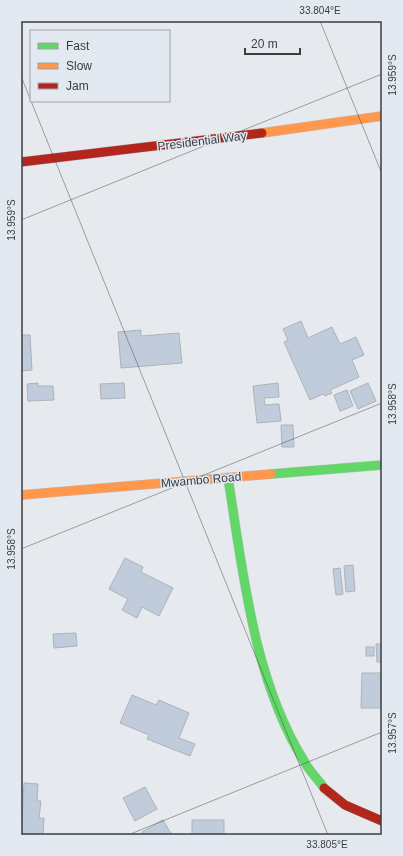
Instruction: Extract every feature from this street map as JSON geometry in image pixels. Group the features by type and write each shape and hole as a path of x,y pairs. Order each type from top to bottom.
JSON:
{"street":[{"name":"Presidential Way","path":"21,162 210,140 382,116"},
{"name":"Mwambo Road","path":"21,496 382,464"},
{"path":"228,478 258,643 278,707 289,736 303,763 327,792 366,817 382,822"}],"building":[{"path":"301,321 308,338 332,327 340,344 356,337 364,355 352,360 359,377 330,390 332,393 325,396 323,394 310,400 284,342 288,340 283,329"},
{"path":"141,330 141,336 179,333 182,363 121,368 118,332"},
{"path":"21,335 30,335 32,370 21,371"},
{"path":"38,383 38,386 53,386 54,400 28,401 27,384"},
{"path":"124,383 125,398 101,399 100,384"},
{"path":"278,383 279,397 264,398 265,405 279,404 281,421 257,423 253,386"},
{"path":"368,383 376,401 358,409 350,391"},
{"path":"347,390 353,406 340,411 334,395"},
{"path":"281,425 293,425 294,447 282,447"},
{"path":"125,558 143,567 141,572 173,588 159,616 142,607 137,618 122,610 128,599 109,589"},
{"path":"353,565 355,591 346,592 344,566"},
{"path":"340,568 343,594 336,595 333,569"},
{"path":"76,633 77,646 54,648 53,634"},
{"path":"376,644 382,644 382,662 377,662"},
{"path":"366,647 374,647 374,656 366,656"},
{"path":"362,673 382,673 382,708 361,708"},
{"path":"132,695 156,705 159,700 189,713 179,738 195,744 190,756 147,739 149,735 120,723"},
{"path":"24,783 38,784 37,801 41,801 39,818 44,818 43,835 21,835"},
{"path":"145,787 157,809 135,821 123,798"},
{"path":"163,820 172,835 143,835 142,832"},
{"path":"192,820 224,820 224,835 192,835"}],"traffic: fast":[{"path":"271,474 382,465"},
{"path":"228,478 245,587 261,660 287,729 306,765 324,788"}],"traffic: slow":[{"path":"262,133 382,116"},
{"path":"21,495 271,474"}],"traffic: jam":[{"path":"21,162 262,133"},
{"path":"324,788 345,805 382,821"}]}
